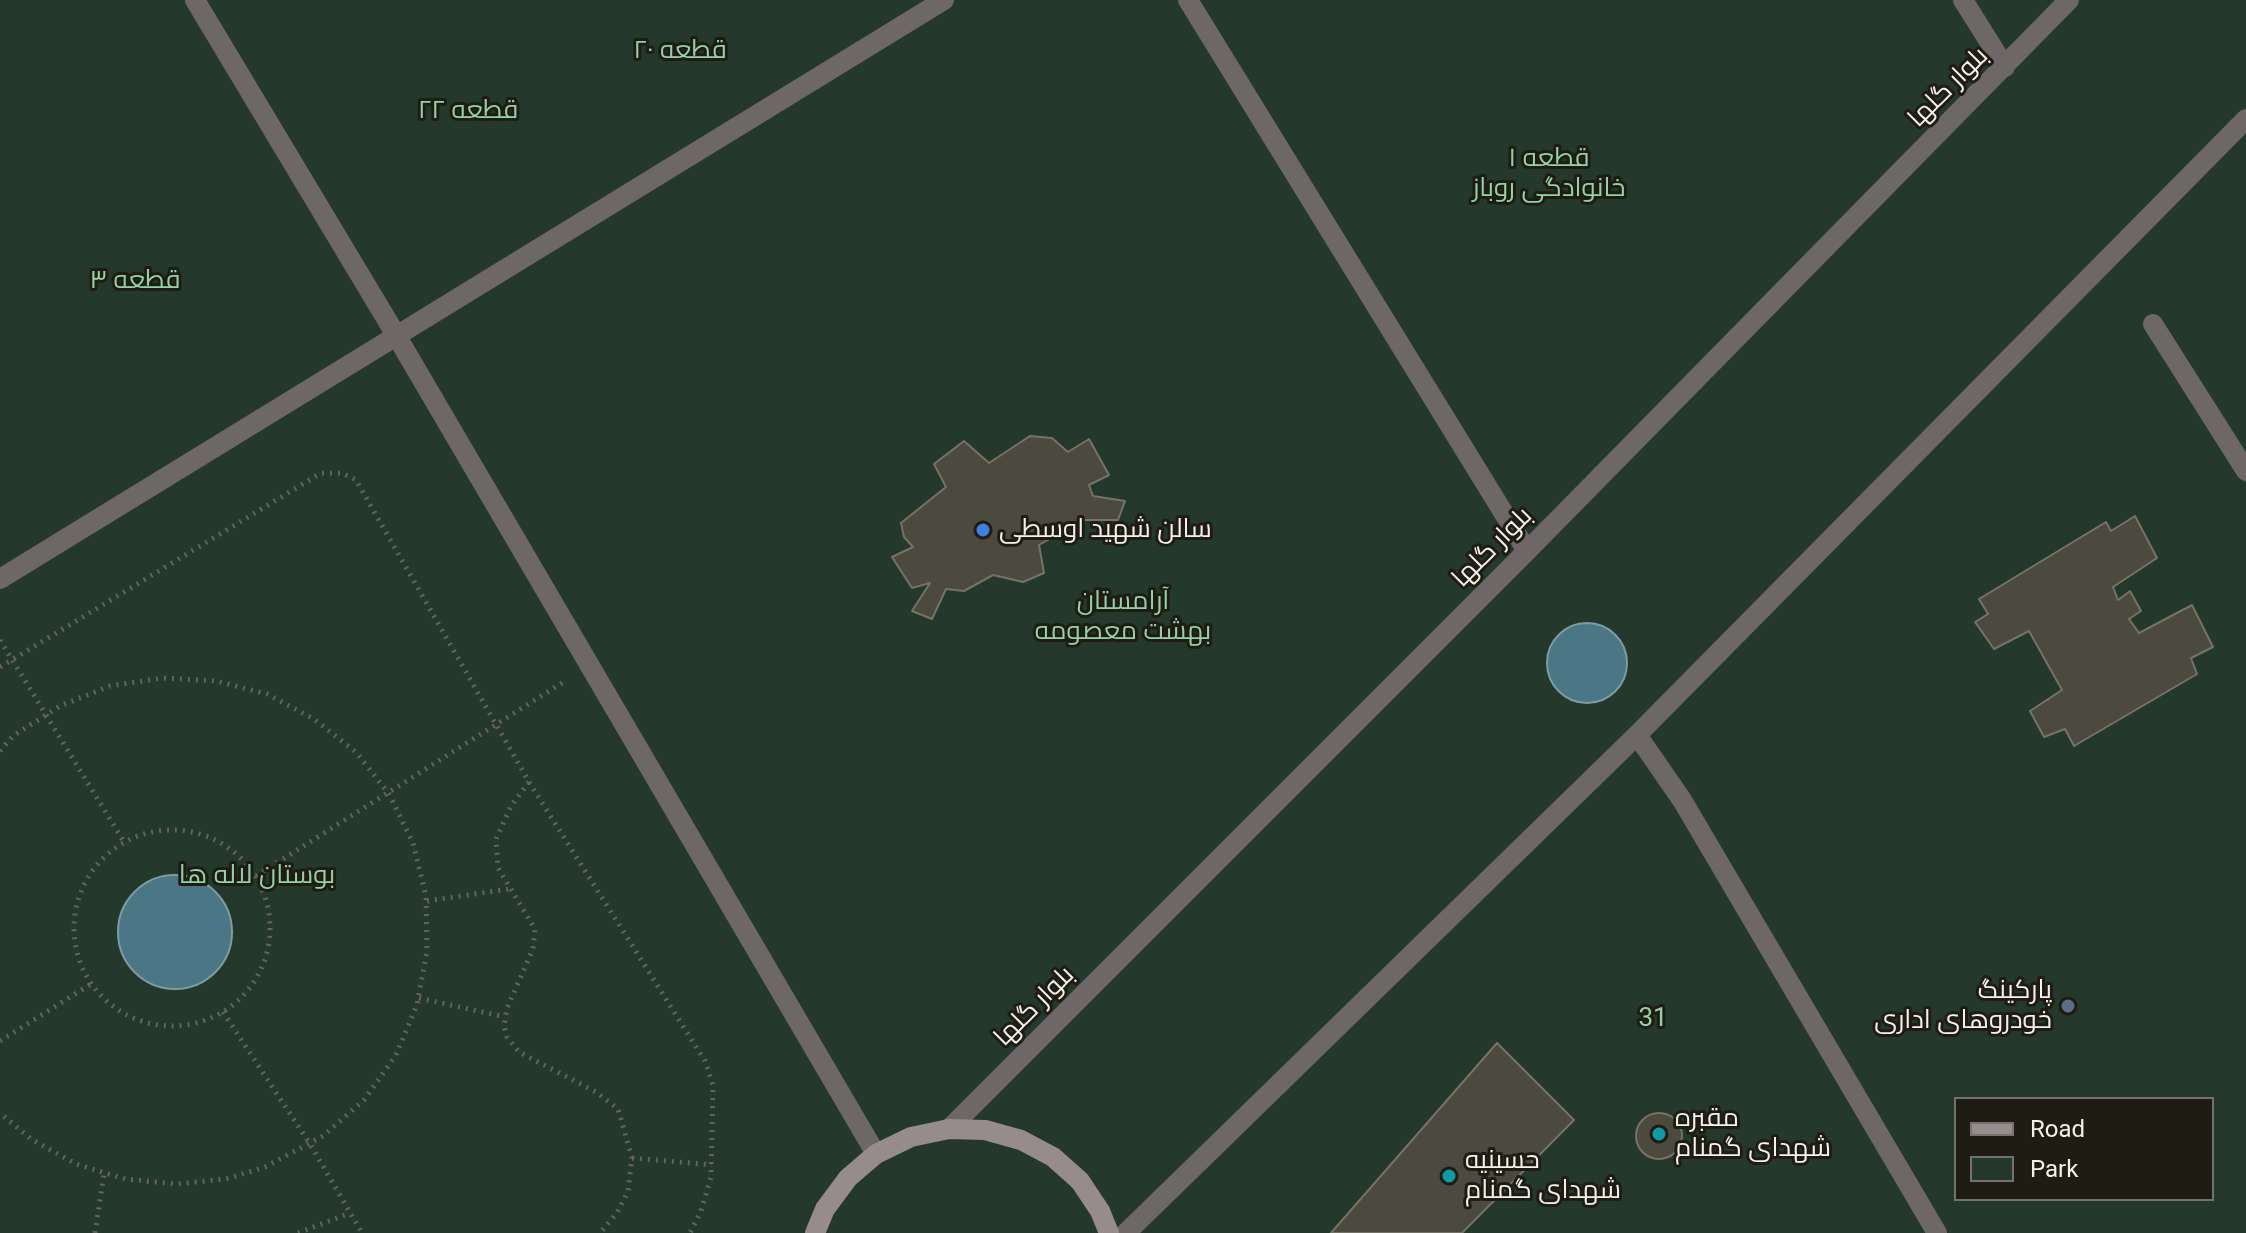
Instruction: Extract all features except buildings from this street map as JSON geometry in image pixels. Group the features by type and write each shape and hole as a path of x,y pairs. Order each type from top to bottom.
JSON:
{"main road":[{"path":"815,1233 825,1209 848,1178 876,1154 911,1137 949,1129 985,1130 1021,1140 1053,1157 1080,1181 1100,1211 1109,1233"}],"lane":[{"path":"195,0 396,335 876,1154"},
{"path":"0,579 944,0"},
{"path":"1188,0 1527,551"},
{"path":"1963,0 2005,67"},
{"name":"بلوار گلها","path":"949,1129 1527,551 2069,0"},
{"path":"1126,1233 1637,735 2246,119"},
{"path":"2153,324 2246,471"},
{"path":"1637,735 1682,800 1937,1233"}],"path":[{"path":"0,667 321,473 342,473 356,480 529,782 705,1061 713,1085 712,1165 701,1211 690,1233"},
{"path":"0,640 124,842"},
{"path":"256,876 590,665"},
{"path":"0,751 13,736 45,715 110,686 163,678 216,681 267,694 314,719 356,752 389,794 413,843 426,902 427,951 419,998 396,1055 364,1100 310,1144 265,1167 226,1179 176,1184 125,1179 76,1164 31,1139 0,1113"},
{"path":"529,782 511,806 496,839 498,868 535,929 533,949 505,1017 507,1037 519,1052 596,1092 618,1109 632,1158 628,1191 617,1213 600,1233"},
{"path":"161,829 192,831 221,842 246,861 256,876 270,920 268,950 257,977 238,1001 223,1012 187,1025 154,1025 123,1014 91,984 80,965 73,934 76,903 89,875 109,851 124,842 161,829"},
{"path":"426,902 509,889"},
{"path":"0,1041 91,984"},
{"path":"419,998 505,1017"},
{"path":"223,1012 310,1144 362,1233"},
{"path":"632,1158 712,1165"},
{"path":"95,1233 104,1173"},
{"path":"298,1233 350,1213"}],"green space":[{"name":"آرامستان بهشت معصومه","path":"0,0 2246,0 2246,1233 0,1233"}],"water":[{"path":"1587,623 1602,626 1615,635 1624,648 1627,663 1624,678 1615,691 1602,700 1587,703 1572,700 1559,691 1550,678 1547,663 1550,648 1559,635 1572,626"},
{"path":"175,875 197,879 215,892 228,910 232,932 228,954 215,972 197,985 175,989 153,985 135,972 122,954 118,932 122,910 135,892 153,879"}],"place":[{"name":"سالن شهید اوسطی","path":"983,530"},
{"name":"پارکینگ خودروهای اداری","path":"2068,1006"},
{"name":"مقبره شهدای گمنام","path":"1659,1134"},
{"name":"حسینیه شهدای گمنام","path":"1449,1176"}],"park label":[{"name":"قطعه ۲۰","path":"680,51"},
{"name":"قطعه ۲۲","path":"468,111"},
{"name":"قطعه ۱ خانوادگی روباز","path":"1549,174"},
{"name":"قطعه ۳","path":"135,281"},
{"name":"بوستان لاله ها","path":"257,876"},
{"name":"31","path":"1653,1019"}]}
